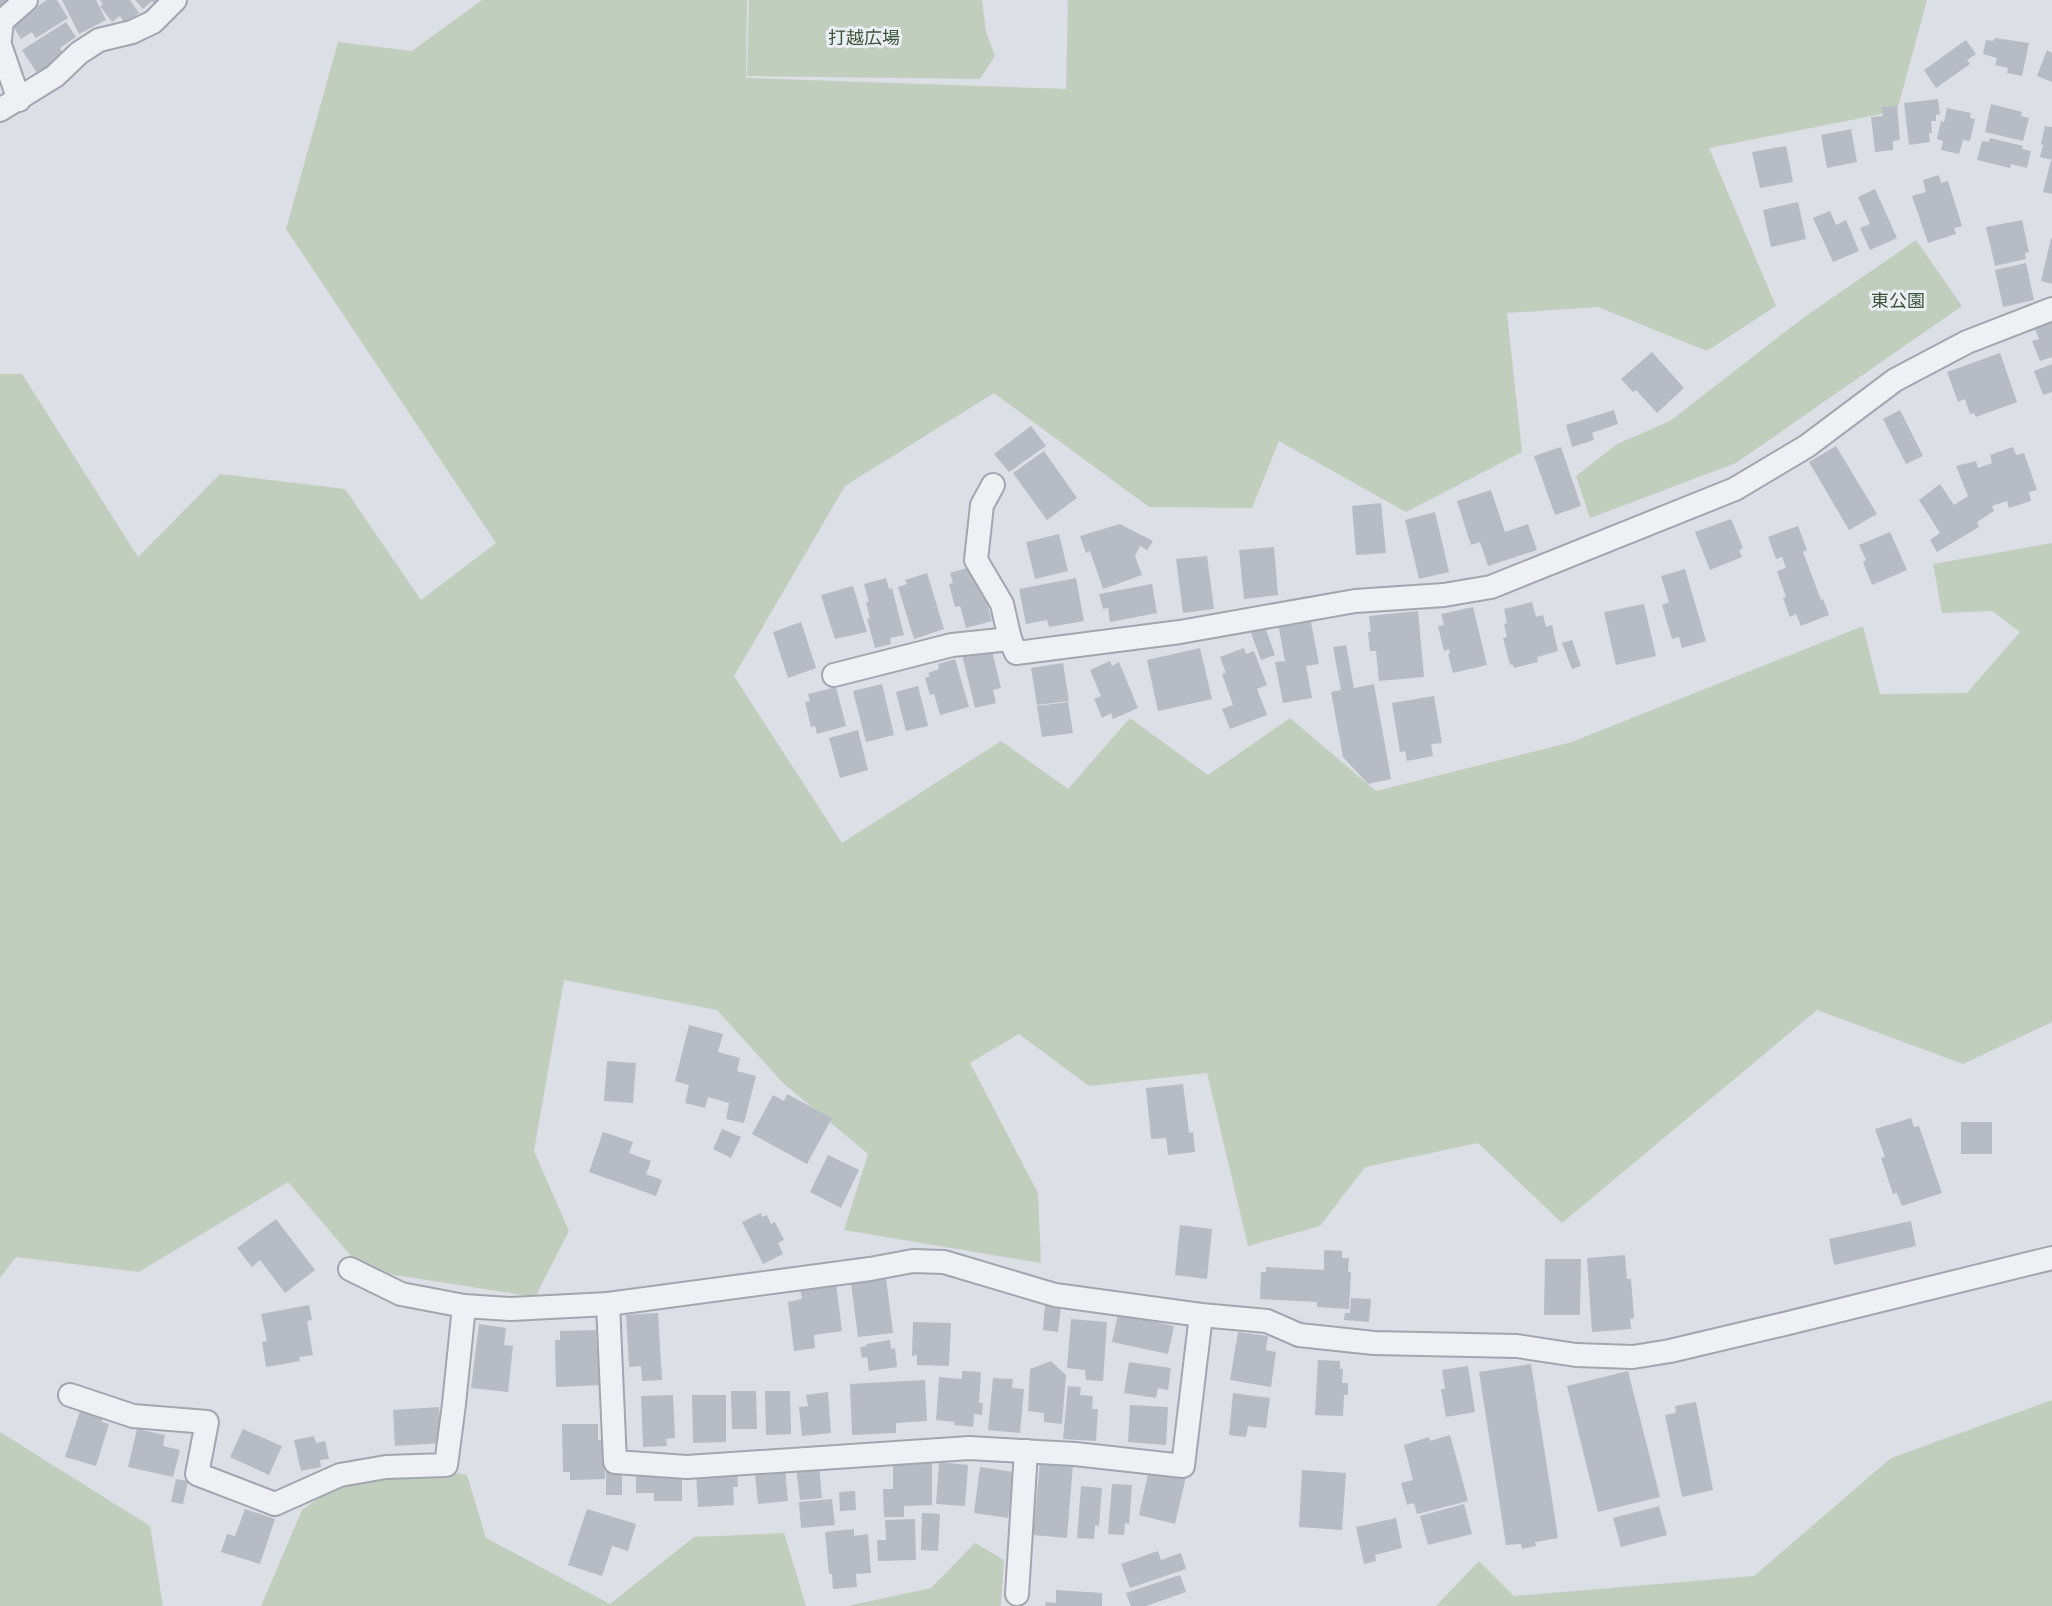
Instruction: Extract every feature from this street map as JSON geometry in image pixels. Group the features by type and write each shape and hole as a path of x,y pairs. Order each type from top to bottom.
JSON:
{"street":[{"path":"1,27 26,0"},
{"path":"0,45 9,105 55,76 79,53 99,40 132,32 153,22 175,0"},
{"path":"993,485 982,505 976,560 1002,604 1010,639 1016,653 1180,632 1355,601 1444,595 1491,587 1735,489 1808,446 1894,380 1967,342 2052,309"},
{"path":"834,675 952,645 1010,639"},
{"path":"350,1269 401,1294 464,1306 511,1309 608,1304 870,1269 913,1261 944,1262 1055,1295 1201,1315 1267,1321 1299,1335 1374,1343 1517,1346 1576,1355 1633,1357 1670,1351 2052,1258"},
{"path":"608,1304 615,1462 687,1467 969,1448 1075,1454 1183,1466 1201,1315"},
{"path":"70,1395 133,1416 207,1422 197,1474 275,1504 340,1475 386,1467 446,1465 464,1306"},
{"path":"1017,1594 1026,1451"}],"green space":[{"path":"482,0 747,0 746,78 1066,89 1068,0 1927,0 1897,111 1709,148 1776,306 1707,351 1598,307 1507,313 1522,452 1406,512 1279,441 1252,508 1149,507 994,393 845,486 734,676 842,843 1001,741 1068,789 1130,718 1208,775 1290,718 1376,791 1572,742 1863,626 1880,694 1967,693 2020,632 1992,611 1942,613 1933,564 2052,543 2052,1022 1963,1064 1817,1010 1562,1223 1478,1143 1365,1167 1320,1226 1248,1246 1207,1073 1089,1086 1019,1034 970,1063 1038,1193 1041,1263 844,1230 868,1154 783,1083 717,1010 564,980 534,1151 569,1231 535,1297 363,1270 288,1182 139,1272 16,1257 0,1278 0,374 22,374 138,557 220,474 345,489 421,600 496,543 286,229 338,42 412,51"},
{"name":"打越広場","path":"749,0 982,0 986,32 995,56 980,79 747,76"},
{"name":"東公園","path":"1916,240 1962,306 1736,463 1590,518 1576,476 1617,444 1670,421 1803,318"},
{"path":"2052,1400 2052,1606 1436,1606 1479,1561 1514,1596 1754,1576 1891,1458"},
{"path":"0,1432 150,1526 163,1606 0,1606"},
{"path":"377,1457 467,1475 486,1538 610,1604 694,1537 784,1533 806,1606 261,1606 302,1510"},
{"path":"975,1543 1004,1560 1001,1606 847,1606 931,1588"}],"building":[{"path":"0,0 11,0 0,7"},
{"path":"47,0 57,0 68,18 36,38 32,32 21,39 11,23"},
{"path":"62,0 96,0 106,20 79,34"},
{"path":"100,0 130,0 139,13 125,23 120,16 112,22 100,6 103,4"},
{"path":"135,0 159,0 154,4 152,1 143,9"},
{"path":"66,22 76,37 60,48 63,53 54,58 56,61 37,73 22,50"},
{"path":"1995,38 2029,43 2022,76 2007,73 2008,68 1995,65 1997,58 1983,54 1986,40 1993,41"},
{"path":"1966,40 1976,54 1967,60 1970,64 1936,88 1924,70"},
{"path":"2047,50 2052,53 2052,82 2037,76"},
{"path":"1938,99 1940,114 1936,115 1936,121 1931,121 1930,142 1909,145 1904,103"},
{"path":"1991,104 2022,112 2021,116 2029,118 2023,141 1985,132"},
{"path":"1897,106 1900,140 1893,141 1893,150 1875,152 1871,117 1883,116 1882,107"},
{"path":"1947,108 1971,113 1970,118 1975,119 1970,141 1963,140 1959,154 1941,150 1943,141 1937,139"},
{"path":"2045,126 2052,127 2052,160 2040,157"},
{"path":"1851,129 1857,162 1827,168 1821,135"},
{"path":"1990,138 2023,146 2022,149 2031,151 2027,168 2011,164 2010,168 1977,160 1982,141 1989,142"},
{"path":"1786,146 1793,182 1760,188 1752,152"},
{"path":"2052,161 2052,194 2043,192"},
{"path":"1939,175 1941,183 1948,181 1962,226 1954,228 1956,234 1928,243 1912,196 1926,192 1923,180"},
{"path":"1875,189 1897,238 1870,250 1860,228 1870,224 1858,197"},
{"path":"1798,202 1806,239 1771,247 1763,210"},
{"path":"1830,211 1836,225 1846,220 1859,251 1833,262 1813,218"},
{"path":"2022,220 2029,252 2025,253 2026,259 1995,266 1986,227"},
{"path":"2052,238 2052,284 2041,281"},
{"path":"2026,263 2034,300 2003,307 1995,270"},
{"path":"2052,320 2052,357 2040,361 2032,341 2039,339 2034,327"},
{"path":"1652,352 1684,388 1657,413 1636,390 1633,392 1621,379"},
{"path":"2000,353 2017,402 1976,417 1974,413 1970,414 1965,399 1958,402 1947,372"},
{"path":"2052,364 2052,392 2043,395 2034,371"},
{"path":"1614,410 1618,424 1592,433 1594,440 1572,447 1566,425"},
{"path":"1900,410 1923,456 1906,464 1883,419"},
{"path":"1031,426 1046,446 1009,472 994,454"},
{"path":"1836,446 1877,514 1849,530 1809,462"},
{"path":"1561,447 1581,506 1555,515 1534,456"},
{"path":"2013,447 2016,455 2024,453 2037,490 2029,492 2031,501 2009,508 2007,501 1992,506 1994,511 1977,522 1979,527 1937,552 1930,540 1940,533 1919,500 1940,484 1954,505 1968,496 1956,466 1976,461 1978,468 1992,463 1990,455"},
{"path":"1044,451 1077,498 1047,520 1013,473"},
{"path":"1491,490 1505,532 1528,524 1537,550 1488,566 1480,542 1471,545 1457,501"},
{"path":"1381,503 1386,553 1356,555 1352,506"},
{"path":"1435,512 1449,572 1419,579 1405,520"},
{"path":"1731,519 1743,548 1739,550 1742,557 1710,570 1695,532"},
{"path":"1120,524 1153,541 1147,550 1140,546 1135,556 1142,575 1103,589 1090,551 1086,553 1080,536"},
{"path":"1798,526 1807,550 1803,552 1829,615 1801,626 1796,614 1790,617 1777,571 1786,568 1782,557 1776,559 1768,537"},
{"path":"1890,532 1907,570 1872,585 1863,562 1866,560 1859,545"},
{"path":"1059,534 1068,571 1035,579 1026,542"},
{"path":"1274,547 1278,595 1244,599 1239,550"},
{"path":"1207,556 1214,609 1183,613 1176,559"},
{"path":"970,567 974,582 981,580 992,621 966,628 960,606 955,607 949,584 953,583 950,573"},
{"path":"1685,569 1706,641 1682,648 1679,637 1672,639 1662,605 1669,602 1661,576"},
{"path":"927,573 944,629 914,639 898,587 907,584 905,580"},
{"path":"886,578 889,589 892,588 904,635 890,638 891,644 875,648 867,619 870,618 866,602 869,602 864,584"},
{"path":"1076,578 1084,621 1049,627 1047,620 1026,624 1019,589"},
{"path":"1152,584 1157,613 1110,622 1108,608 1103,609 1099,594"},
{"path":"853,586 867,632 835,639 821,595"},
{"path":"1532,602 1536,617 1543,615 1546,627 1552,625 1558,651 1537,657 1538,662 1514,668 1512,664 1510,665 1503,638 1507,637 1504,609"},
{"path":"1644,604 1656,656 1616,665 1604,612"},
{"path":"1473,607 1487,665 1453,673 1448,654 1450,654 1449,649 1444,651 1438,626 1444,625 1441,614"},
{"path":"1418,611 1424,677 1379,681 1376,651 1370,651 1369,616"},
{"path":"1310,617 1319,664 1306,666 1312,698 1283,703 1275,662 1285,661 1278,623"},
{"path":"801,622 816,668 788,678 773,632"},
{"path":"1265,627 1275,655 1261,660 1251,633"},
{"path":"1572,640 1581,666 1572,669 1562,643"},
{"path":"1346,645 1354,688 1374,684 1391,779 1368,784 1343,757 1331,692 1341,690 1333,647"},
{"path":"991,647 1001,688 993,690 996,703 975,708 962,655"},
{"path":"1200,648 1212,699 1158,711 1147,660"},
{"path":"1244,648 1246,654 1254,651 1267,685 1257,689 1267,715 1230,729 1222,709 1233,705 1222,674 1226,673 1220,657"},
{"path":"955,659 969,707 940,715 934,694 930,695 925,678 930,676 928,673 939,669 938,664"},
{"path":"1110,661 1112,666 1119,662 1138,708 1113,719 1111,713 1102,718 1094,699 1101,696 1090,670"},
{"path":"1063,663 1069,701 1037,705 1031,668"},
{"path":"882,684 894,735 866,742 853,691"},
{"path":"918,686 928,726 906,731 896,692"},
{"path":"836,687 846,726 817,734 815,726 811,727 805,702 810,701 808,694"},
{"path":"1434,696 1442,743 1431,744 1433,756 1407,761 1405,751 1400,752 1392,703"},
{"path":"1068,702 1073,733 1042,737 1037,706"},
{"path":"858,730 868,770 840,778 829,738"},
{"path":"689,1025 723,1034 718,1052 740,1058 737,1071 756,1076 744,1123 726,1119 729,1103 708,1097 705,1108 685,1103 689,1085 675,1081"},
{"path":"607,1061 636,1063 633,1103 604,1101"},
{"path":"1183,1084 1189,1133 1193,1132 1195,1152 1168,1155 1166,1138 1151,1139 1146,1088"},
{"path":"787,1094 832,1118 807,1164 752,1134 773,1095 784,1101"},
{"path":"1911,1118 1914,1127 1919,1126 1942,1193 1902,1206 1897,1193 1893,1194 1881,1158 1885,1157 1875,1129"},
{"path":"1961,1122 1992,1122 1992,1154 1961,1154"},
{"path":"722,1129 741,1137 731,1158 713,1149"},
{"path":"603,1132 633,1142 629,1153 651,1161 646,1174 662,1180 656,1196 589,1172"},
{"path":"828,1155 859,1170 841,1208 810,1192"},
{"path":"761,1213 762,1217 767,1215 771,1224 775,1222 784,1240 778,1243 783,1254 763,1264 742,1222"},
{"path":"276,1219 315,1270 285,1293 260,1260 252,1267 237,1248"},
{"path":"1911,1221 1916,1246 1834,1265 1829,1239"},
{"path":"1180,1225 1212,1229 1207,1279 1175,1275"},
{"path":"1324,1250 1342,1251 1342,1258 1349,1258 1348,1272 1351,1272 1349,1309 1317,1307 1317,1302 1260,1299 1261,1272 1266,1272 1266,1267 1324,1270"},
{"path":"1625,1255 1627,1279 1631,1279 1634,1318 1630,1319 1631,1329 1592,1332 1587,1258"},
{"path":"1545,1259 1581,1259 1580,1315 1544,1315"},
{"path":"886,1278 893,1333 858,1337 851,1283"},
{"path":"836,1283 842,1331 814,1335 815,1348 794,1351 788,1302 802,1299 800,1287"},
{"path":"1351,1298 1371,1299 1369,1322 1344,1320 1345,1313 1350,1313"},
{"path":"309,1305 312,1320 307,1321 313,1355 299,1357 300,1361 266,1367 262,1342 267,1341 261,1314"},
{"path":"1045,1305 1061,1306 1058,1332 1043,1330"},
{"path":"658,1313 662,1380 642,1381 641,1366 629,1367 626,1315"},
{"path":"1118,1314 1174,1326 1168,1354 1112,1342"},
{"path":"1071,1319 1107,1322 1103,1381 1086,1380 1085,1370 1067,1368"},
{"path":"913,1322 951,1323 949,1366 917,1365 917,1355 912,1356"},
{"path":"479,1324 506,1328 504,1345 513,1346 508,1392 471,1388"},
{"path":"596,1330 597,1351 600,1351 601,1385 556,1387 555,1340 560,1340 560,1331"},
{"path":"1238,1332 1268,1336 1266,1350 1276,1352 1271,1387 1230,1380"},
{"path":"890,1340 891,1349 895,1348 897,1367 869,1371 867,1357 862,1358 860,1347"},
{"path":"1318,1360 1340,1361 1340,1369 1343,1369 1342,1383 1348,1383 1348,1395 1344,1395 1343,1416 1315,1415"},
{"path":"1051,1361 1066,1375 1062,1424 1044,1422 1044,1413 1028,1411 1030,1369"},
{"path":"1129,1362 1171,1368 1168,1390 1158,1388 1156,1398 1124,1393"},
{"path":"1531,1364 1558,1538 1535,1542 1536,1546 1522,1549 1521,1544 1506,1545 1479,1372"},
{"path":"1468,1366 1475,1412 1446,1417 1441,1389 1445,1389 1442,1370"},
{"path":"962,1371 981,1372 979,1403 983,1403 982,1415 974,1414 973,1427 936,1420 939,1377 962,1379"},
{"path":"1628,1371 1660,1497 1598,1512 1567,1386"},
{"path":"993,1378 1013,1379 1012,1388 1024,1389 1020,1433 988,1430"},
{"path":"925,1380 927,1421 896,1423 896,1433 852,1435 850,1384"},
{"path":"1068,1386 1081,1387 1080,1395 1093,1396 1092,1409 1098,1409 1096,1441 1063,1439"},
{"path":"731,1391 756,1391 757,1429 732,1429"},
{"path":"765,1391 790,1391 791,1434 766,1435"},
{"path":"828,1392 831,1433 802,1436 799,1407 808,1406 806,1395"},
{"path":"1233,1393 1270,1398 1266,1428 1248,1426 1246,1437 1229,1435"},
{"path":"673,1395 675,1438 666,1439 667,1446 643,1447 641,1396"},
{"path":"692,1395 726,1395 726,1442 693,1443"},
{"path":"1696,1402 1713,1490 1682,1497 1665,1415 1676,1413 1675,1406"},
{"path":"1130,1405 1168,1407 1166,1445 1128,1442"},
{"path":"439,1407 441,1443 395,1446 393,1410"},
{"path":"81,1408 104,1416 102,1422 109,1424 96,1466 65,1457"},
{"path":"562,1424 598,1424 598,1440 604,1440 605,1479 570,1480 570,1472 563,1472"},
{"path":"137,1429 165,1435 163,1446 180,1450 173,1477 128,1467"},
{"path":"243,1429 282,1446 269,1475 230,1457"},
{"path":"1450,1435 1468,1501 1417,1514 1414,1503 1407,1505 1401,1483 1413,1480 1404,1445 1429,1437 1430,1441"},
{"path":"314,1436 316,1443 325,1441 329,1459 320,1460 321,1467 301,1471 294,1440"},
{"path":"893,1462 932,1462 932,1505 904,1506 904,1517 884,1517 883,1489 893,1489"},
{"path":"939,1462 968,1465 965,1506 936,1504"},
{"path":"1040,1462 1073,1465 1067,1538 1033,1535"},
{"path":"819,1465 822,1498 800,1500 796,1467"},
{"path":"606,1467 622,1468 622,1495 606,1495"},
{"path":"980,1467 1014,1472 1008,1518 974,1513"},
{"path":"785,1469 788,1501 758,1504 755,1474"},
{"path":"1149,1469 1186,1477 1175,1524 1139,1515"},
{"path":"1302,1470 1346,1473 1342,1530 1299,1527"},
{"path":"737,1471 738,1487 733,1487 734,1505 698,1507 696,1474"},
{"path":"636,1472 682,1473 682,1501 654,1501 654,1493 636,1493"},
{"path":"176,1479 188,1481 183,1504 171,1502"},
{"path":"1112,1484 1132,1485 1129,1524 1125,1523 1124,1535 1108,1534"},
{"path":"1081,1486 1102,1488 1099,1526 1095,1525 1094,1539 1077,1538"},
{"path":"855,1491 856,1510 840,1511 839,1492"},
{"path":"832,1499 835,1525 801,1528 799,1502"},
{"path":"1464,1504 1472,1534 1428,1545 1420,1516"},
{"path":"1659,1506 1667,1535 1621,1547 1613,1518"},
{"path":"245,1509 275,1519 260,1564 221,1552 227,1534 235,1536"},
{"path":"587,1509 636,1524 628,1551 612,1546 602,1576 568,1565"},
{"path":"922,1513 940,1514 938,1551 921,1550"},
{"path":"1396,1518 1402,1548 1375,1555 1376,1561 1364,1564 1356,1527"},
{"path":"915,1519 916,1560 878,1561 877,1540 886,1540 885,1520"},
{"path":"854,1529 854,1536 868,1534 871,1573 856,1574 857,1587 833,1589 832,1574 829,1574 825,1532"},
{"path":"1158,1551 1161,1560 1181,1553 1186,1569 1130,1588 1121,1564"},
{"path":"1180,1575 1186,1592 1146,1606 1131,1606 1126,1593"},
{"path":"1056,1590 1102,1593 1102,1606 1045,1606 1046,1602 1056,1603"}]}
